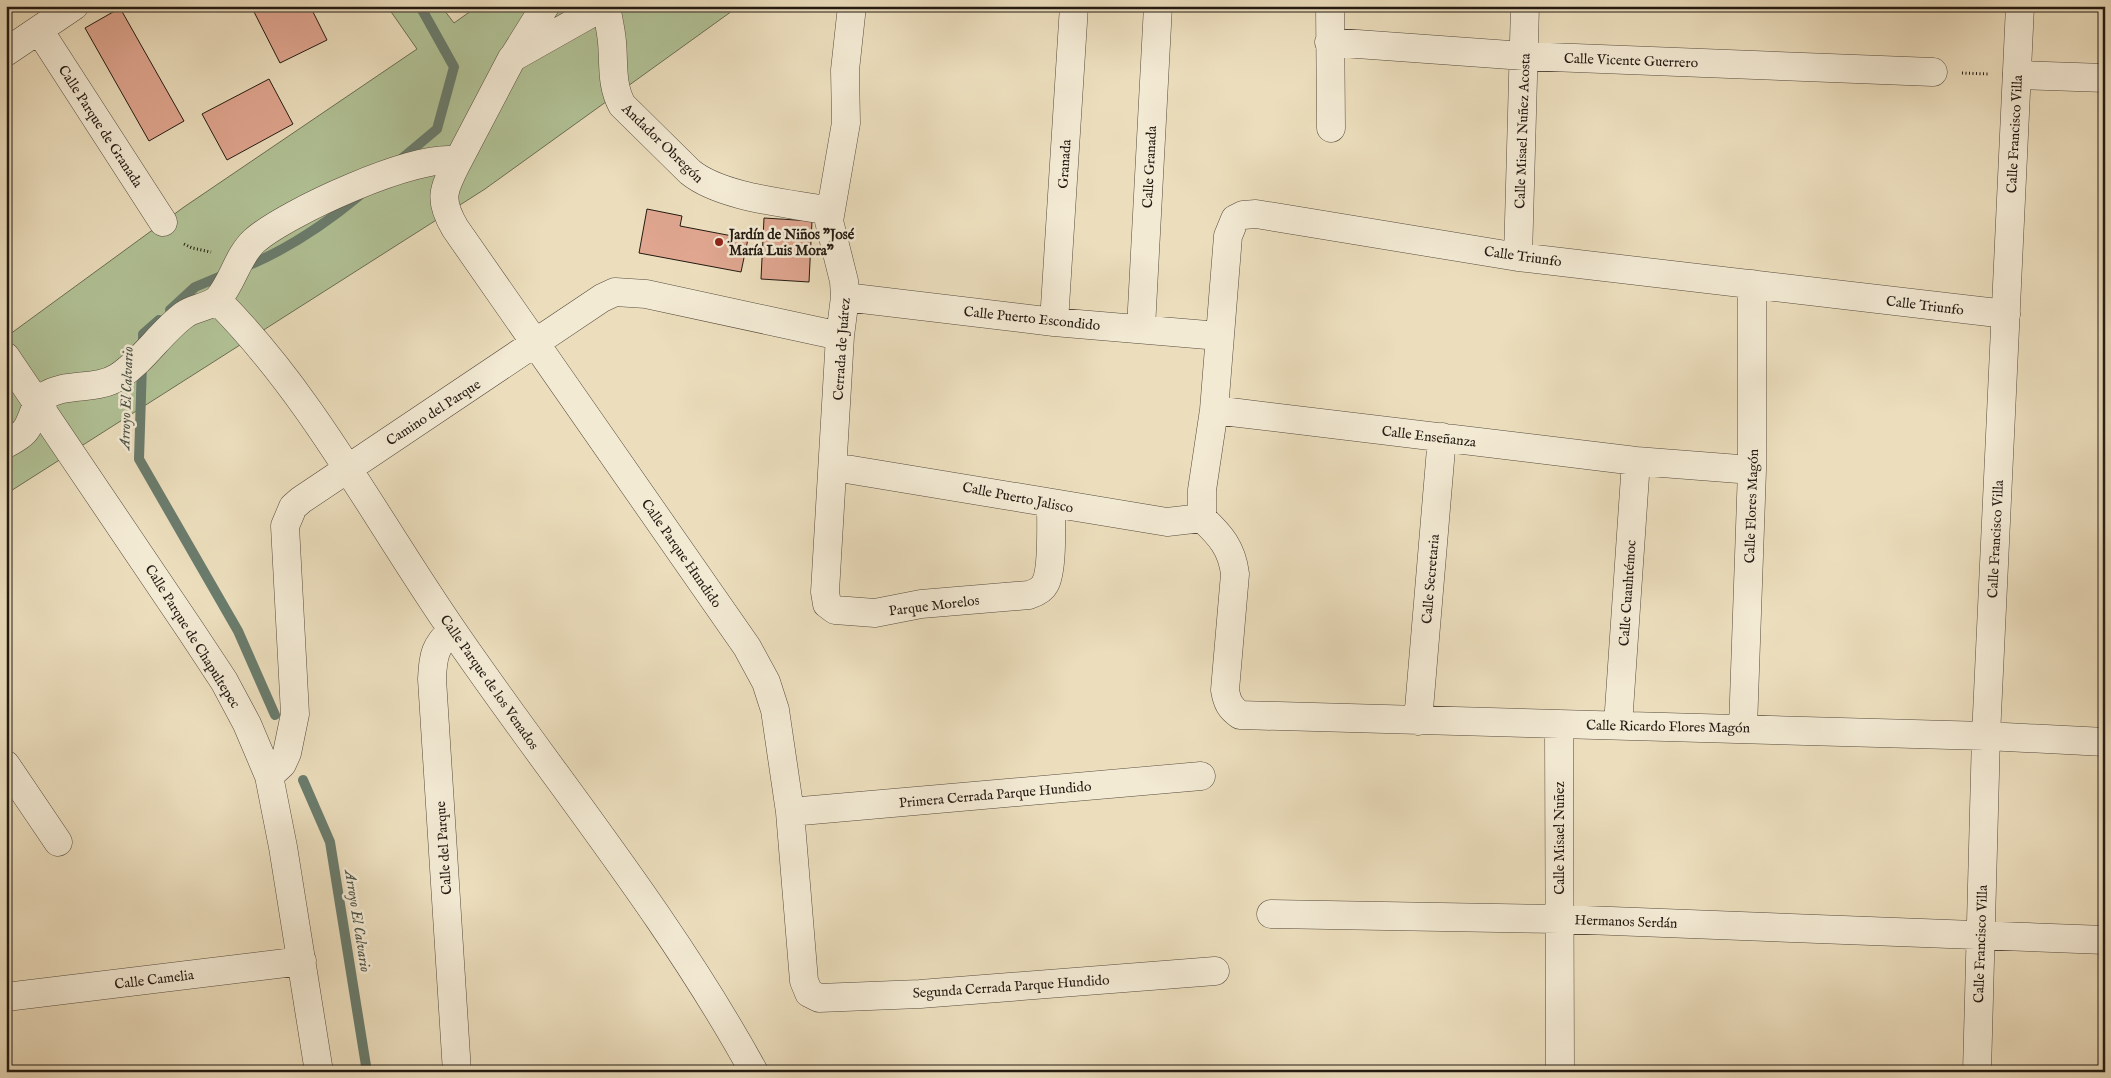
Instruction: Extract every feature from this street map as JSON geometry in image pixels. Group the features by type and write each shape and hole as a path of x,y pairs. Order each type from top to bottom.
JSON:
{"street":[{"path":"6,52 74,6"},
{"name":"Calle Parque Hundido","path":"545,6 512,58 446,184 443,195 448,215 759,667 773,703 790,812 804,981 809,993"},
{"path":"512,58 605,6"},
{"name":"Andador Obregón","path":"605,6 612,42 616,95 622,105 690,172 702,181 721,189 830,211"},
{"name":"Cerrada de Juárez","path":"827,604 825,592 834,467 840,336 845,297 844,281 830,233 830,211 846,123 845,70 852,6"},
{"name":"Granada","path":"1054,322 1074,6"},
{"name":"Calle Granada","path":"1141,328 1158,6"},
{"path":"1330,6 1331,128"},
{"name":"Calle Misael Nuñez Acosta","path":"1518,257 1525,6"},
{"name":"Calle Francisco Villa","path":"1977,1072 1986,736 2020,6"},
{"name":"Calle Parque de Granada","path":"39,30 163,222"},
{"name":"Calle Vicente Guerrero","path":"1330,42 1524,56 1934,72"},
{"path":"2017,75 2105,78"},
{"path":"6,444 26,430 38,403 45,396 56,391 96,386 117,378 140,360 184,316 217,300 241,258 261,236 316,204 360,183 426,163 440,160 458,161"},
{"name":"Calle Triunfo","path":"1214,410 1228,236 1235,219 1243,215 1256,214 1518,257 2006,314"},
{"name":"Calle Flores Magón","path":"1743,728 1752,470 1752,284"},
{"name":"Camino del Parque","path":"268,776 282,764 287,753 295,714 285,526 293,507 302,500 602,298 615,292 626,291 840,336"},
{"name":"Calle Puerto Escondido","path":"845,297 1054,322 1219,336"},
{"name":"Calle Parque de los Venados","path":"217,300 257,342 348,469 452,630 660,918 754,1072"},
{"name":"Calle Parque de Chapultepec","path":"6,357 224,681 247,724 268,776 284,847 319,1072"},
{"path":"1202,518 1204,474 1214,410"},
{"name":"Calle Enseñanza","path":"1214,410 1636,461 1752,470"},
{"name":"Calle Secretaria","path":"1418,721 1442,437"},
{"name":"Calle Cuauhtémoc","path":"1618,725 1636,461"},
{"name":"Calle Puerto Jalisco","path":"834,467 999,492 1051,504 1167,522 1202,518"},
{"name":"Parque Morelos","path":"827,604 835,610 875,613 921,604 1029,595 1042,588 1049,573 1051,504"},
{"name":"Calle Ricardo Flores Magón","path":"1202,518 1223,538 1234,562 1235,574 1226,690 1227,700 1232,710 1240,715 1743,728 2105,742"},
{"name":"Calle del Parque","path":"452,630 440,641 433,658 432,679 457,1072"},
{"name":"Calle Misael Nuñez","path":"1559,724 1560,1072"},
{"path":"6,765 58,842"},
{"name":"Primera Cerrada Parque Hundido","path":"790,812 1201,776"},
{"name":"Hermanos Serdán","path":"1272,914 1560,919 2105,940"},
{"name":"Calle Camelia","path":"6,998 302,961"},
{"name":"Segunda Cerrada Parque Hundido","path":"809,993 819,998 920,994 1214,971"}],"path":[{"path":"1934,72 2017,75"},
{"path":"163,222 175,238 192,248 241,258"}],"green space":[{"path":"387,6 441,6 454,23 478,6 739,6 485,189 6,494 6,337 184,207 417,49"}],"building":[{"path":"251,6 310,6 327,40 280,63"},
{"path":"120,8 184,121 149,141 85,28"},
{"path":"269,79 293,124 227,160 202,114"},
{"path":"647,209 682,216 680,226 748,239 741,272 639,253"},
{"path":"764,218 812,221 809,282 761,279"}],"waterway":[{"name":"Arroyo El Calvario","path":"400,160 437,129 454,67 420,6"},
{"name":"Arroyo El Calvario","path":"242,268 274,254 304,237 359,196"},
{"name":"Arroyo El Calvario","path":"170,310 195,287 226,274"},
{"name":"Arroyo El Calvario","path":"143,348 143,334 159,320"},
{"name":"Arroyo El Calvario","path":"142,363 139,459 238,631 275,715"},
{"name":"Arroyo El Calvario","path":"303,780 330,842 367,1072"}],"place":[{"name":"Jardín de Niños \"José María Luis Mora\"","path":"719,242"}]}
